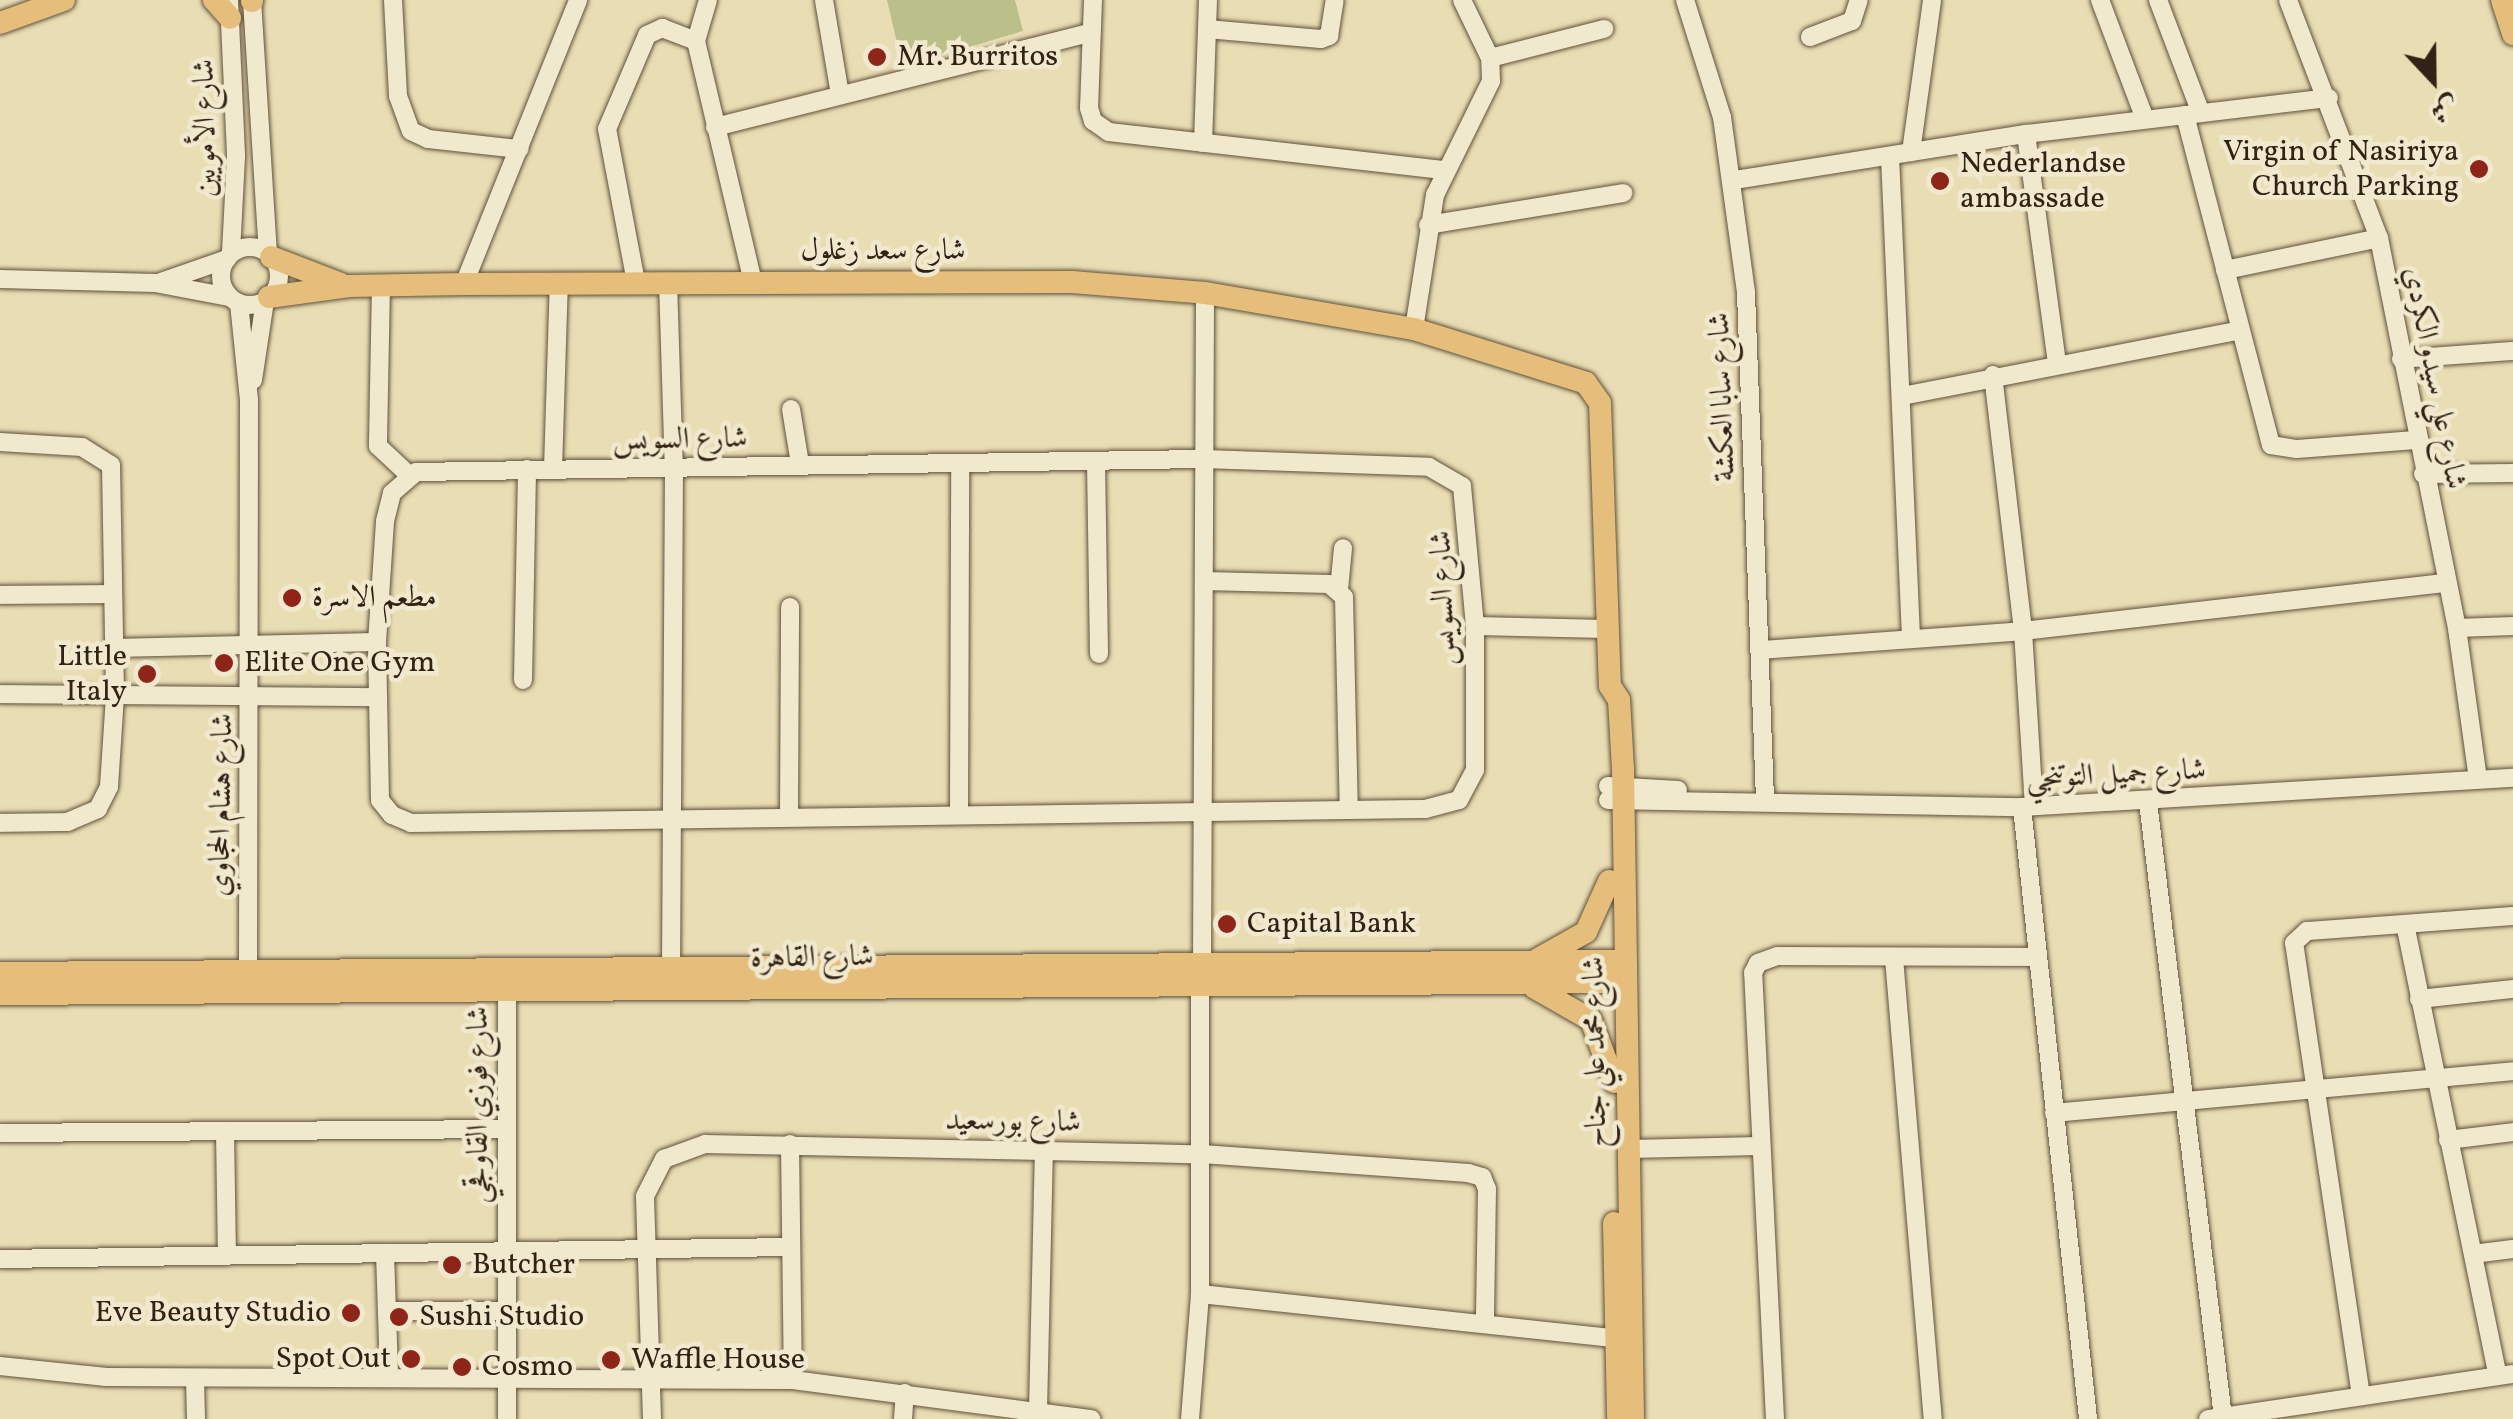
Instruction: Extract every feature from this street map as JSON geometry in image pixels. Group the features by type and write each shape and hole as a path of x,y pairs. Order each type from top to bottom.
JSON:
{"main road":[{"path":"0,23 64,0"},
{"path":"2502,0 2513,34"},
{"name":"شارع سعد زغلول","path":"270,255 349,286"},
{"name":"شارع سعد زغلول","path":"267,299 349,286 1072,282 1205,293 1414,329"},
{"name":"شارع محمد علي جناح","path":"1414,329 1593,389 1600,403 1610,686 1604,701 1616,793 1614,1338 1618,1419"},
{"name":"شارع محمد علي جناح","path":"1616,793 1609,881 1628,1148 1633,1419"},
{"path":"1609,881 1586,932 1528,974 1591,1020 1614,1082"},
{"name":"شارع القاهرة","path":"0,973 248,972 506,981 670,970 1617,972"},
{"name":"شارع القاهرة","path":"0,994 506,981 1201,974"}],"street":[{"name":"شارع الأمويين","path":"252,0 270,255"},
{"path":"392,0 398,96 411,131 428,140 519,149"},
{"path":"464,284 578,0"},
{"path":"708,0 696,40 753,282"},
{"path":"824,0 840,96"},
{"path":"1093,0 1088,108 1096,125 1203,142 1444,170"},
{"path":"1203,142 1208,0"},
{"path":"1207,29 1321,39 1330,34 1335,0"},
{"path":"1414,329 1428,225 1444,170 1485,95 1490,58 1462,0"},
{"name":"شارع سابا العكشة","path":"1685,0 1735,180 1746,293 1765,800"},
{"path":"1810,37 1856,18 1859,0"},
{"path":"1912,152 1932,0"},
{"path":"2100,0 2145,119"},
{"path":"2158,0 2193,114 2225,270 2271,445 2297,449 2416,440"},
{"name":"شارع علي سيدو الكردي","path":"2288,0 2379,238 2416,440 2457,628 2478,779"},
{"name":"شارع الأمويين","path":"225,6 236,187 229,256"},
{"path":"636,282 607,129 647,35 662,28 696,40"},
{"path":"1490,58 1604,29"},
{"path":"715,126 1090,33"},
{"path":"1735,180 2026,134 2328,98"},
{"path":"2026,134 2057,364"},
{"path":"1890,156 1911,639"},
{"path":"1428,225 1622,193"},
{"path":"2225,270 2379,238"},
{"path":"0,279 155,283 234,300 267,299 278,282 270,255 250,247 155,283"},
{"path":"229,256 221,274 234,300"},
{"path":"668,282 674,468 670,970"},
{"path":"552,470 559,283"},
{"path":"381,286 378,446 409,474"},
{"path":"1190,1419 1200,1294 1202,1154 1205,293"},
{"name":"شارع هشام الحجاوي","path":"249,400 267,299"},
{"name":"شارع هشام الحجاوي","path":"234,300 249,400 252,698 248,972"},
{"path":"1902,396 1993,375 2240,330"},
{"path":"2401,360 2513,352"},
{"path":"1993,375 2023,631 2036,957 2088,1419"},
{"path":"792,409 800,464"},
{"path":"0,442 82,446 109,461 115,696 109,787 98,809 68,822 0,823"},
{"name":"شارع السويس","path":"1204,459 1442,470 1462,486 1468,503 1475,626 1475,770 1468,791 1446,807 1349,810 398,820 384,807 377,785 377,642 386,512 409,474 674,468 1204,459"},
{"path":"1096,462 1099,654"},
{"path":"958,812 960,463"},
{"path":"523,680 528,469"},
{"path":"2424,474 2513,473"},
{"path":"1343,548 1339,589 1344,597 1349,810"},
{"path":"1204,581 1339,589"},
{"path":"1761,650 2023,631 2446,583"},
{"path":"0,595 110,594"},
{"path":"789,813 790,606"},
{"path":"1475,626 1607,629"},
{"path":"2457,628 2513,626"},
{"path":"112,648 377,642"},
{"path":"0,694 376,697"},
{"name":"شارع جميل التوتنجي","path":"1616,793 2028,807 2513,778"},
{"path":"2148,802 2187,1101 2216,1418 2506,1375 2473,1254 2405,924"},
{"path":"2361,1396 2296,938 2513,916"},
{"path":"1775,1419 1761,1146 1758,963 1777,956 2036,957"},
{"path":"1894,958 1933,1419"},
{"name":"شارع فوزي القاوقجي","path":"506,981 508,1419"},
{"path":"2419,999 2513,989"},
{"path":"2054,1113 2513,1072"},
{"path":"0,1133 506,1130"},
{"path":"225,1131 227,1256"},
{"path":"2448,1140 2513,1132"},
{"name":"شارع بورسعيد","path":"652,1419 645,1196 664,1159 705,1144 1202,1154 1482,1177 1485,1323"},
{"path":"790,1144 788,1247 793,1380"},
{"path":"1628,1148 1761,1146"},
{"path":"1038,1411 1044,1150"},
{"path":"0,1259 788,1247"},
{"path":"2473,1254 2513,1249"},
{"path":"385,1253 389,1375"},
{"path":"1200,1294 1614,1338"},
{"path":"387,1311 507,1311"},
{"path":"0,1366 195,1378 389,1375 793,1380 1092,1419"},
{"path":"195,1378 196,1419"},
{"path":"903,1419 905,1393"}],"green space":[{"path":"887,0 1015,0 1023,31 922,61 901,60"}],"place":[{"name":"Mr. Burritos","path":"877,57"},
{"name":"Virgin of Nasiriya Church Parking","path":"2479,169"},
{"name":"Nederlandse ambassade","path":"1940,181"},
{"name":"مطعم الاسرة","path":"292,598"},
{"name":"Elite One Gym","path":"224,663"},
{"name":"Little Italy","path":"147,674"},
{"name":"Capital Bank","path":"1227,924"},
{"name":"Butcher","path":"452,1265"},
{"name":"Eve Beauty Studio","path":"351,1313"},
{"name":"Sushi Studio","path":"399,1317"},
{"name":"Spot Out","path":"411,1359"},
{"name":"Waffle House","path":"611,1360"},
{"name":"Cosmo","path":"462,1367"}]}
